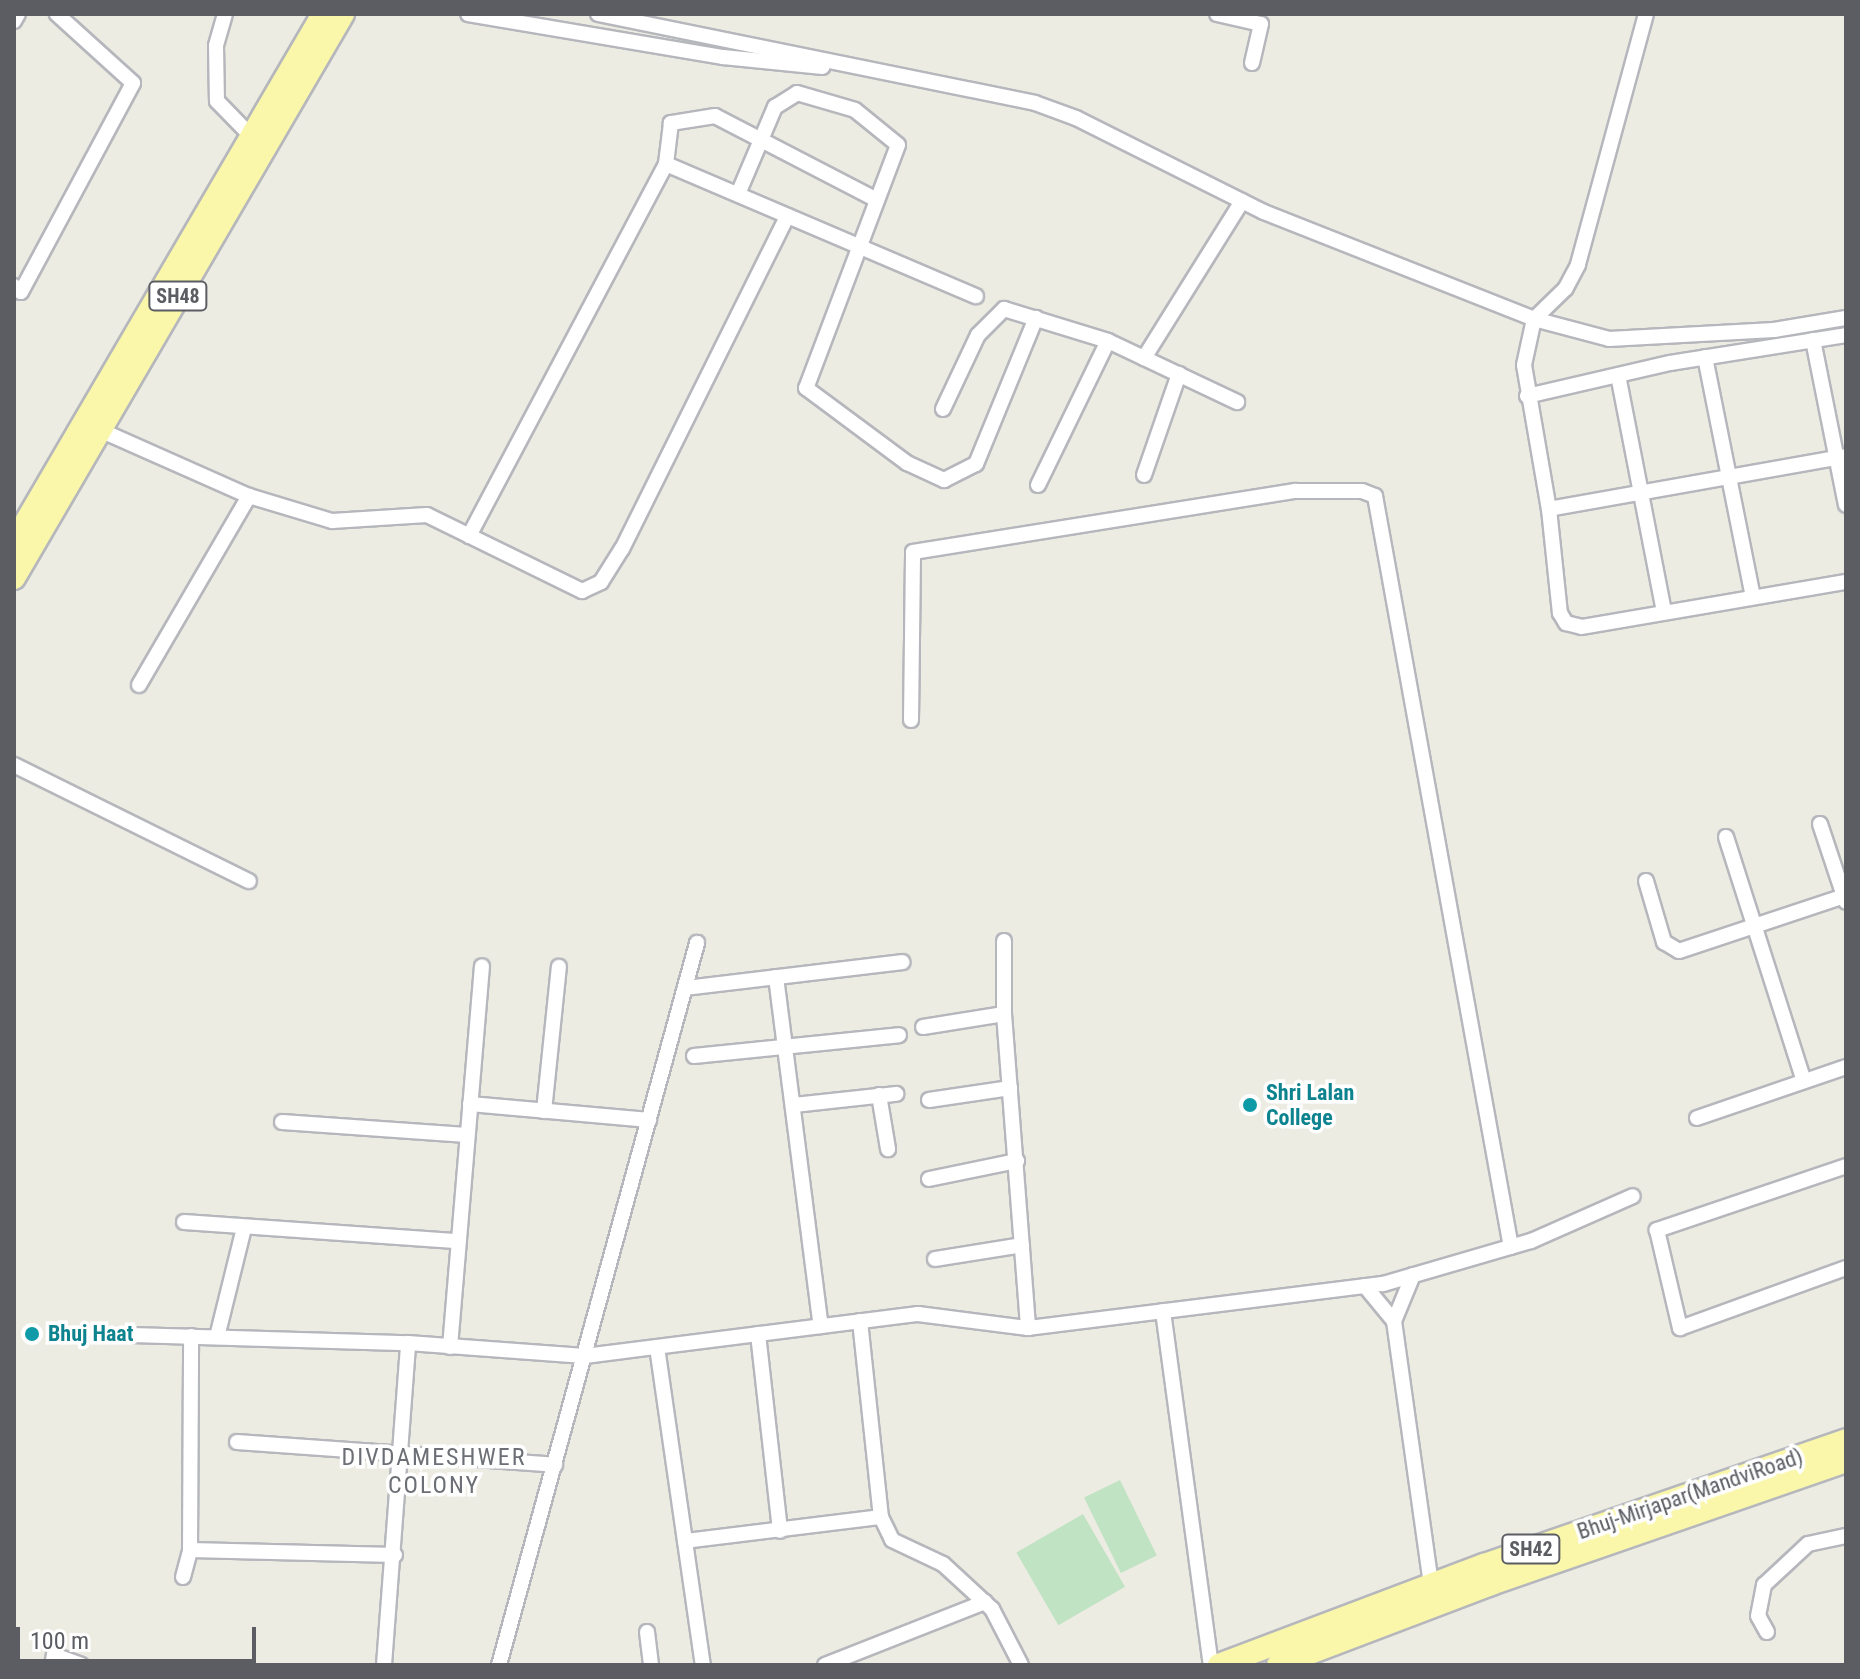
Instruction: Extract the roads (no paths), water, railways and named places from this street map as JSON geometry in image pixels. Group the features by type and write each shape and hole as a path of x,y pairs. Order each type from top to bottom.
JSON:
{"main road":[{"name":"SH48","path":"14,542 323,14"},
{"name":"SH48","path":"14,578 343,14"},
{"name":"Bhuj-Mirjapar(MandviRoad)","path":"1219,1665 1431,1585 1846,1440"},
{"name":"Bhuj-Mirjapar(MandviRoad)","path":"1278,1665 1491,1584 1846,1461"}],"street":[{"path":"14,21 18,14"},
{"path":"14,286 21,292 133,83 57,14"},
{"path":"225,14 216,46 217,101 252,137"},
{"path":"468,14 723,57 913,77"},
{"path":"598,14 1035,103 1076,118 1242,201 1534,319 1609,339 1774,330 1846,318"},
{"path":"1217,14 1261,24 1252,63"},
{"path":"1646,14 1578,265 1565,289 1534,319 1524,365 1549,509 1560,613 1566,623 1582,627 1846,582"},
{"path":"738,194 758,139 775,107 797,93 855,110 898,145 855,247 806,388 907,463 944,480 976,464 1036,318"},
{"path":"469,536 666,164 671,123 715,116 877,200"},
{"path":"666,164 976,296"},
{"path":"1144,358 1242,201"},
{"path":"100,430 249,496 332,521 427,515 582,591 601,582 787,216"},
{"path":"943,409 978,335 1004,309 1108,341 1237,402"},
{"path":"1527,396 1705,357 1846,335"},
{"path":"1813,340 1841,457 1846,505"},
{"path":"1038,485 1108,341"},
{"path":"1705,357 1753,597"},
{"path":"1144,475 1179,374"},
{"path":"1618,375 1664,612"},
{"path":"1549,509 1841,457"},
{"path":"911,720 913,552 1295,491 1362,491 1375,496 1511,1247"},
{"path":"139,685 249,496"},
{"path":"14,765 249,881"},
{"path":"1646,881 1664,942 1672,949 1845,899 1820,824"},
{"path":"1726,837 1804,1081"},
{"path":"1004,941 1004,1014 1028,1328"},
{"path":"499,1665 697,943"},
{"path":"685,988 902,962"},
{"path":"450,1347 482,966"},
{"path":"544,1111 559,967"},
{"path":"776,977 821,1326"},
{"path":"923,1027 1004,1014"},
{"path":"694,1056 899,1035"},
{"path":"1697,1118 1846,1067"},
{"path":"929,1100 1010,1088"},
{"path":"794,1105 896,1094"},
{"path":"879,1095 888,1149"},
{"path":"470,1104 649,1120"},
{"path":"282,1122 467,1135"},
{"path":"929,1179 1017,1161"},
{"path":"1846,1166 1657,1230 1680,1328 1846,1268"},
{"path":"132,1335 408,1343 585,1356 918,1314 1028,1328 1365,1286 1511,1247 1633,1196"},
{"path":"184,1222 458,1241"},
{"path":"217,1337 244,1228"},
{"path":"935,1259 1022,1245"},
{"path":"1413,1275 1394,1321 1431,1585"},
{"path":"1365,1286 1394,1321"},
{"path":"1163,1311 1211,1665"},
{"path":"860,1321 881,1517 892,1540 943,1564 985,1602 1021,1665"},
{"path":"758,1334 780,1531"},
{"path":"183,1577 190,1550 191,1336"},
{"path":"384,1665 395,1555 408,1343"},
{"path":"657,1347 703,1665"},
{"path":"237,1442 555,1465"},
{"path":"685,1541 881,1517"},
{"path":"1767,1632 1758,1616 1764,1585 1808,1544 1846,1536"},
{"path":"190,1550 395,1555"},
{"path":"825,1665 985,1602"},
{"path":"647,1632 651,1665"},
{"path":"52,1665 54,1655 81,1665"}],"place":[{"name":"Shri Lalan College","path":"1250,1105"},
{"name":"Bhuj Haat","path":"32,1334"}],"district":[{"name":"DIVDAMESHWER COLONY","path":"434,1472"}]}
